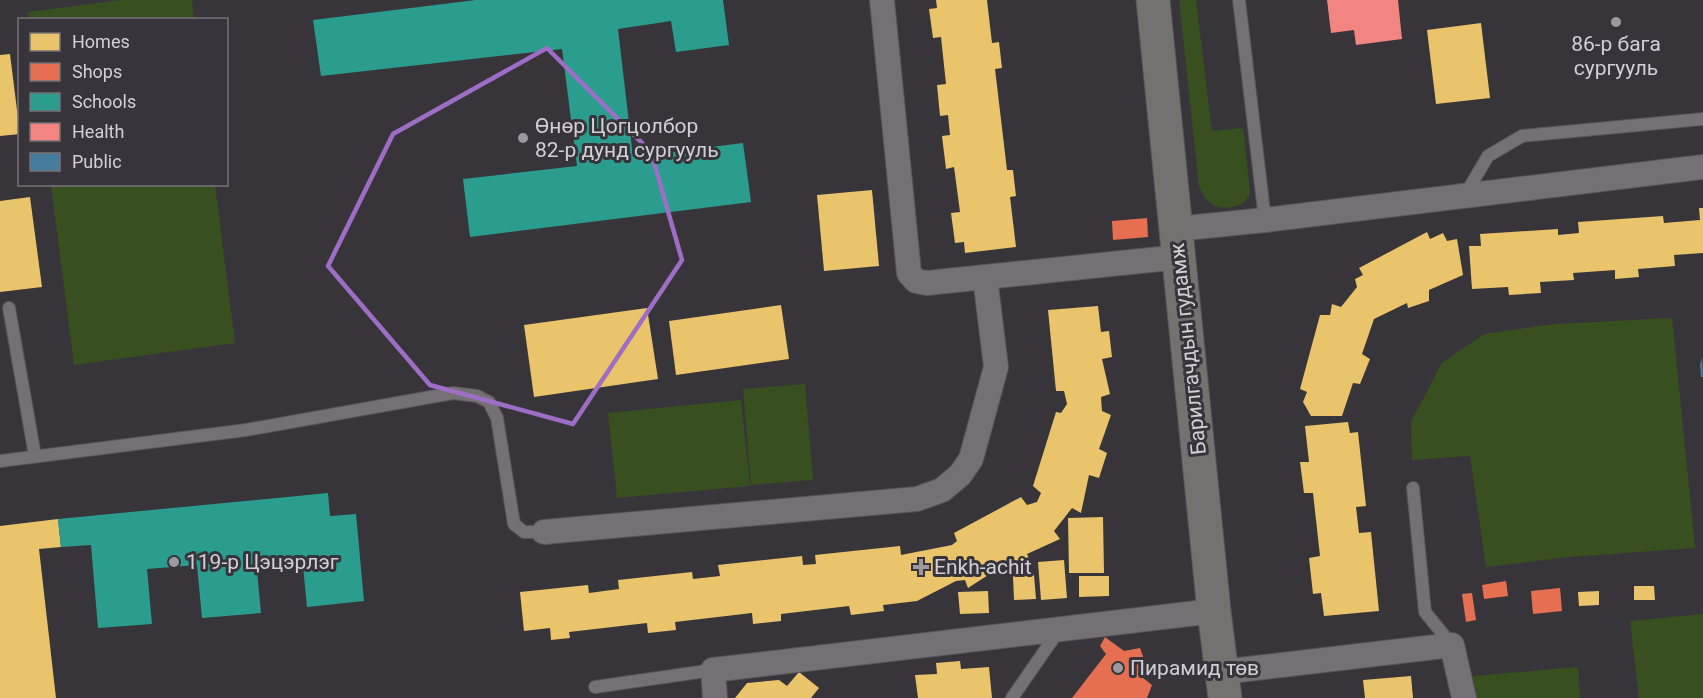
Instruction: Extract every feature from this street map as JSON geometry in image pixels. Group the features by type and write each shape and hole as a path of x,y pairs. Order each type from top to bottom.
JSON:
{"street":[{"path":"882,0 909,273 916,281 927,283 986,277 1178,243 1265,220 1703,167"},
{"name":"Барилгачдын гудамж","path":"1153,0 1214,611 1224,685"},
{"path":"544,532 917,499 942,489 960,475 970,459 996,367 986,277"},
{"path":"715,698 713,670 1214,611"},
{"path":"1224,685 1452,645 1464,698"}],"lane":[{"path":"1239,0 1265,220"},
{"path":"1465,195 1488,156 1522,136 1703,119"},
{"path":"9,308 35,456"},
{"path":"0,461 246,430 453,393 477,396 489,402 497,418 514,524 524,532 544,532"},
{"path":"1413,488 1425,612 1452,645"},
{"path":"1012,698 1061,628"},
{"path":"595,687 713,670"}],"highlighted area":[{"path":"547,48 651,152 682,260 573,424 430,385 328,266 393,134"}],"green space":[{"path":"121,0 192,0 194,18 29,18 28,12"},
{"path":"1179,0 1196,0 1212,131 1243,128 1250,191 1246,200 1233,207 1223,208 1210,203 1199,186"},
{"path":"51,186 215,186 235,343 74,365"},
{"path":"1672,318 1695,548 1569,557 1486,567 1470,456 1412,460 1411,422 1442,363 1484,334 1555,324"},
{"path":"805,384 813,480 751,485 743,389"},
{"path":"741,400 750,486 617,498 608,413"},
{"path":"1703,614 1703,698 1639,698 1630,621"},
{"path":"1578,667 1580,698 1477,698 1473,676"}],"building: Homes":[{"path":"936,0 987,0 992,43 999,42 1002,68 995,69 1007,170 1013,170 1016,196 1010,197 1016,247 965,253 964,242 955,243 951,213 960,212 954,167 946,169 942,136 950,135 948,115 940,116 937,85 946,84 941,37 933,38 929,9 937,8"},
{"path":"1481,23 1490,98 1436,104 1427,30"},
{"path":"10,54 18,134 0,136 0,55"},
{"path":"872,190 879,266 824,271 817,195"},
{"path":"30,197 42,287 0,292 0,201"},
{"path":"1699,208 1703,208 1703,253 1674,255 1675,266 1638,269 1639,277 1615,279 1615,270 1573,273 1574,280 1540,282 1541,293 1509,295 1508,287 1472,289 1469,246 1481,246 1480,234 1558,229 1558,235 1579,233 1578,222 1663,216 1664,223 1700,220"},
{"path":"1427,232 1430,239 1443,233 1447,241 1457,239 1463,275 1429,290 1429,301 1408,308 1407,303 1374,319 1362,354 1370,359 1360,384 1353,383 1342,416 1311,416 1303,402 1307,392 1300,389 1320,315 1330,315 1332,304 1341,307 1357,287 1355,279 1363,275 1359,268"},
{"path":"781,305 789,359 676,375 669,321"},
{"path":"1098,306 1101,332 1109,331 1112,357 1102,359 1110,394 1101,397 1102,411 1111,415 1099,449 1107,453 1099,478 1089,475 1081,513 1072,508 1054,531 1060,539 1027,554 1030,561 1006,573 1002,566 968,588 965,580 956,581 917,601 883,605 884,611 851,615 849,606 781,614 781,621 753,624 752,613 675,622 676,630 648,633 647,623 569,632 570,638 551,640 550,628 524,631 520,592 588,585 589,593 619,589 618,580 692,572 693,579 720,576 718,565 802,556 803,565 816,564 815,555 900,546 901,555 952,545 957,541 954,533 1021,497 1027,505 1037,502 1041,493 1033,486 1056,412 1061,413 1067,404 1064,391 1056,391 1048,310"},
{"path":"647,308 658,379 534,397 524,325"},
{"path":"1348,422 1350,433 1358,432 1366,506 1356,507 1359,533 1371,532 1379,611 1324,616 1321,593 1313,594 1309,558 1320,556 1313,493 1304,493 1300,462 1309,462 1305,426"},
{"path":"1103,517 1104,573 1069,573 1068,518"},
{"path":"58,519 61,547 39,549 56,698 0,698 0,526"},
{"path":"1064,560 1067,598 1041,600 1038,562"},
{"path":"1034,575 1036,599 1014,600 1013,576"},
{"path":"1079,576 1109,576 1109,596 1079,597"},
{"path":"1634,586 1654,586 1655,600 1634,600"},
{"path":"988,591 989,613 960,614 958,592"},
{"path":"1599,591 1599,605 1579,606 1578,592"},
{"path":"960,661 961,669 989,667 992,698 918,698 915,675 937,674 936,663"},
{"path":"799,672 819,688 811,698 735,698 747,683 779,680 787,686"},
{"path":"1411,676 1413,698 1365,698 1363,680"}],"building: Shops":[{"path":"1147,218 1148,237 1113,240 1112,221"},
{"path":"1506,581 1508,596 1484,599 1482,585"},
{"path":"1560,588 1562,611 1533,614 1531,591"},
{"path":"1472,593 1476,620 1466,622 1462,594"},
{"name":"Пирамид төв","path":"1105,637 1124,651 1140,648 1145,662 1138,674 1152,685 1147,698 1072,698 1106,654 1100,646"}],"building: Schools":[{"path":"476,0 723,0 729,45 676,52 671,21 618,29 633,157 743,143 751,202 470,237 463,179 577,166 562,49 321,76 313,20"},
{"name":"119-р Цэцэрлэг","path":"328,493 330,516 356,514 364,601 307,607 302,556 256,560 261,613 202,618 197,565 147,569 152,624 98,628 91,545 61,547 58,519"}],"building: Health":[{"path":"1327,0 1398,0 1402,39 1356,45 1354,30 1331,33"}],"building: Public":[{"path":"1702,357 1703,377 1701,377 1700,365"}],"place":[{"name":"86-р бага сургууль","path":"1616,22"},
{"name":"Өнөр Цогцолбор 82-р дунд сургууль","path":"523,138"},
{"name":"119-р Цэцэрлэг","path":"174,562"},
{"name":"Enkh-achit","path":"921,567"},
{"name":"Пирамид төв","path":"1118,668"}]}
